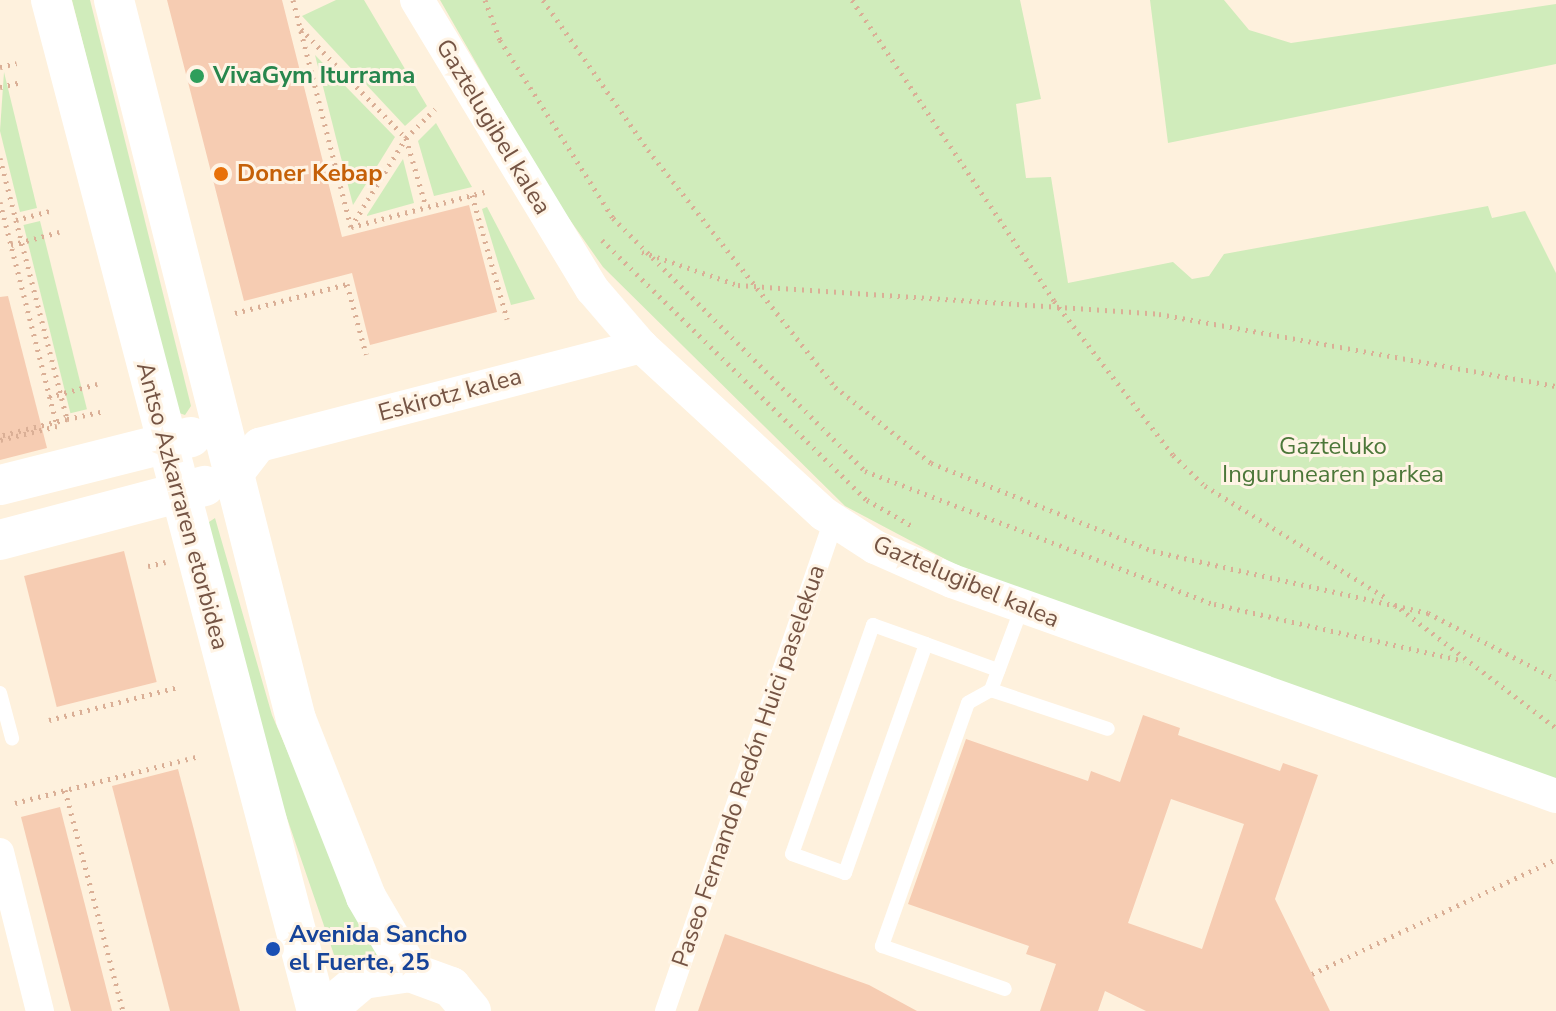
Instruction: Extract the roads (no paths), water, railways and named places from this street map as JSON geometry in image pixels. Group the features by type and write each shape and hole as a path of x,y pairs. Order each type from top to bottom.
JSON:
{"main road":[{"name":"Antso Azkarraren etorbidea","path":"51,0 165,443 317,1011"},
{"path":"114,0 296,719 366,897 410,972"},
{"path":"0,485 222,431"},
{"path":"0,540 233,479"},
{"path":"325,1011 363,979 410,972 451,987 471,1011"}],"street":[{"name":"Gaztelugibel kalea","path":"417,0 592,289 641,346 834,520 875,547 1022,607 1556,796"},
{"name":"Eskirotz kalea","path":"259,445 641,346"},
{"path":"222,431 259,445 233,479"},
{"name":"Paseo Fernando Redón Huici paselekua","path":"665,1011 834,520"},
{"path":"0,852 40,1011"}],"lane":[{"path":"1005,989 882,946 968,703 991,690 1022,607"},
{"path":"926,644 845,873 792,854 873,625 926,644 998,670"},
{"path":"991,690 1108,729"},
{"path":"0,693 12,738"}],"place":[{"name":"VivaGym Iturrama","path":"197,76"},
{"name":"Doner Kebap","path":"221,174"},
{"name":"Avenida Sancho el Fuerte, 25","path":"273,949"}],"park label":[{"name":"Gazteluko Ingurunearen parkea","path":"1333,461"}]}
